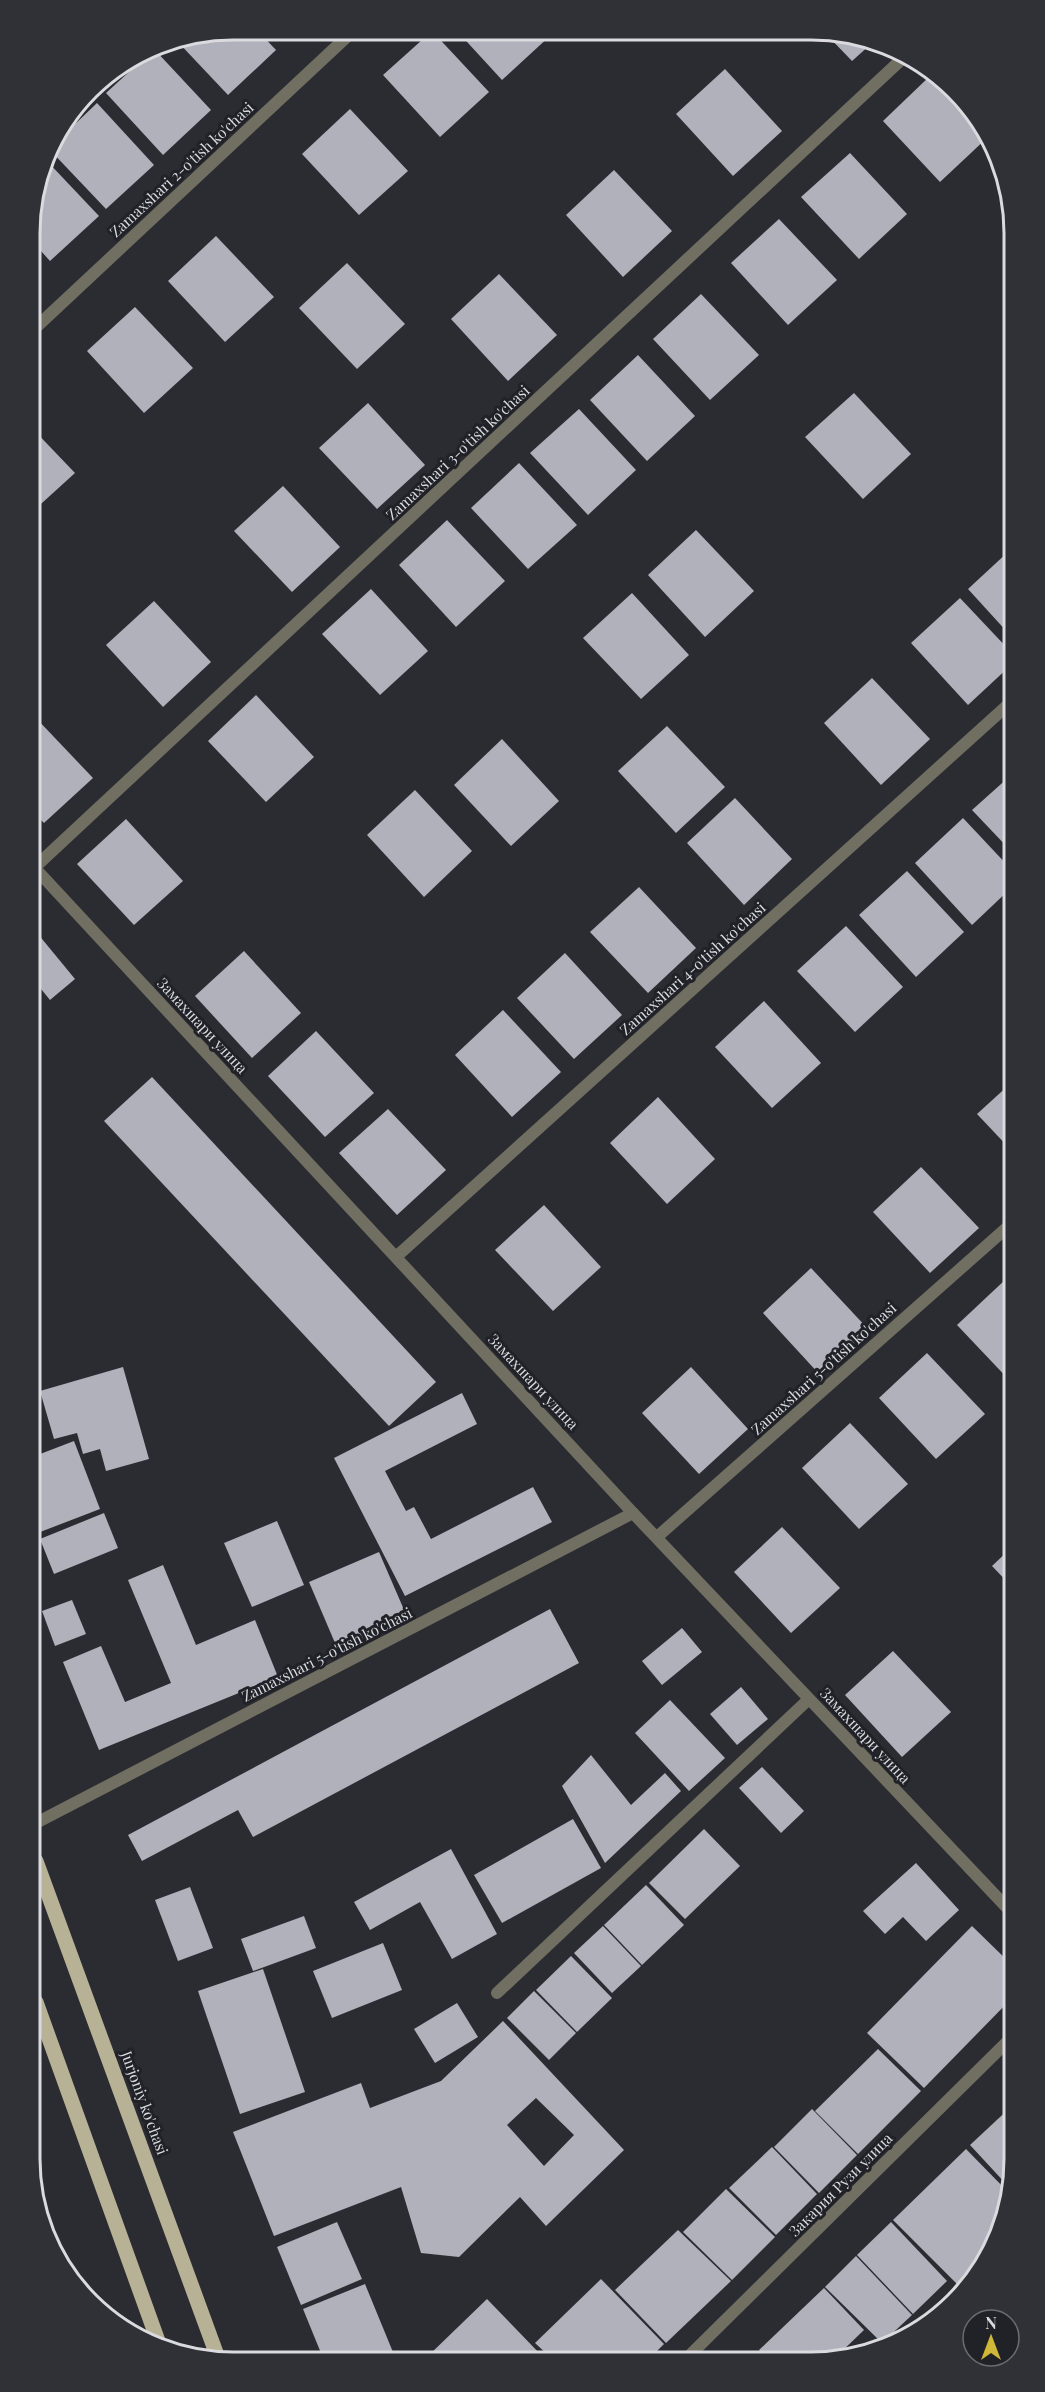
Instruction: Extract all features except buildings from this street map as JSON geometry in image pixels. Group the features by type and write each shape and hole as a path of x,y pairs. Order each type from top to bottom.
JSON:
{"main road":[{"name":"Jurjoniy ko'chasi","path":"40,1872 215,2350"},
{"path":"40,2013 156,2335"}],"street":[{"name":"Zamaxshari 2-o'tish ko'chasi","path":"41,323 343,41"},
{"name":"Zamaxshari 3-o'tish ko'chasi","path":"41,860 899,61"},
{"name":"Zamaxshari 4-o'tish ko'chasi","path":"397,1256 1004,708"},
{"name":"Замахшари улица","path":"41,875 397,1256 633,1513 1004,1904"},
{"name":"Zamaxshari 5-o'tish ko'chasi","path":"657,1537 1004,1230"},
{"name":"Zamaxshari 5-o'tish ko'chasi","path":"40,1821 633,1513"},
{"path":"497,1993 809,1699"},
{"name":"Закария Рузи улица","path":"693,2352 1004,2045"}]}
